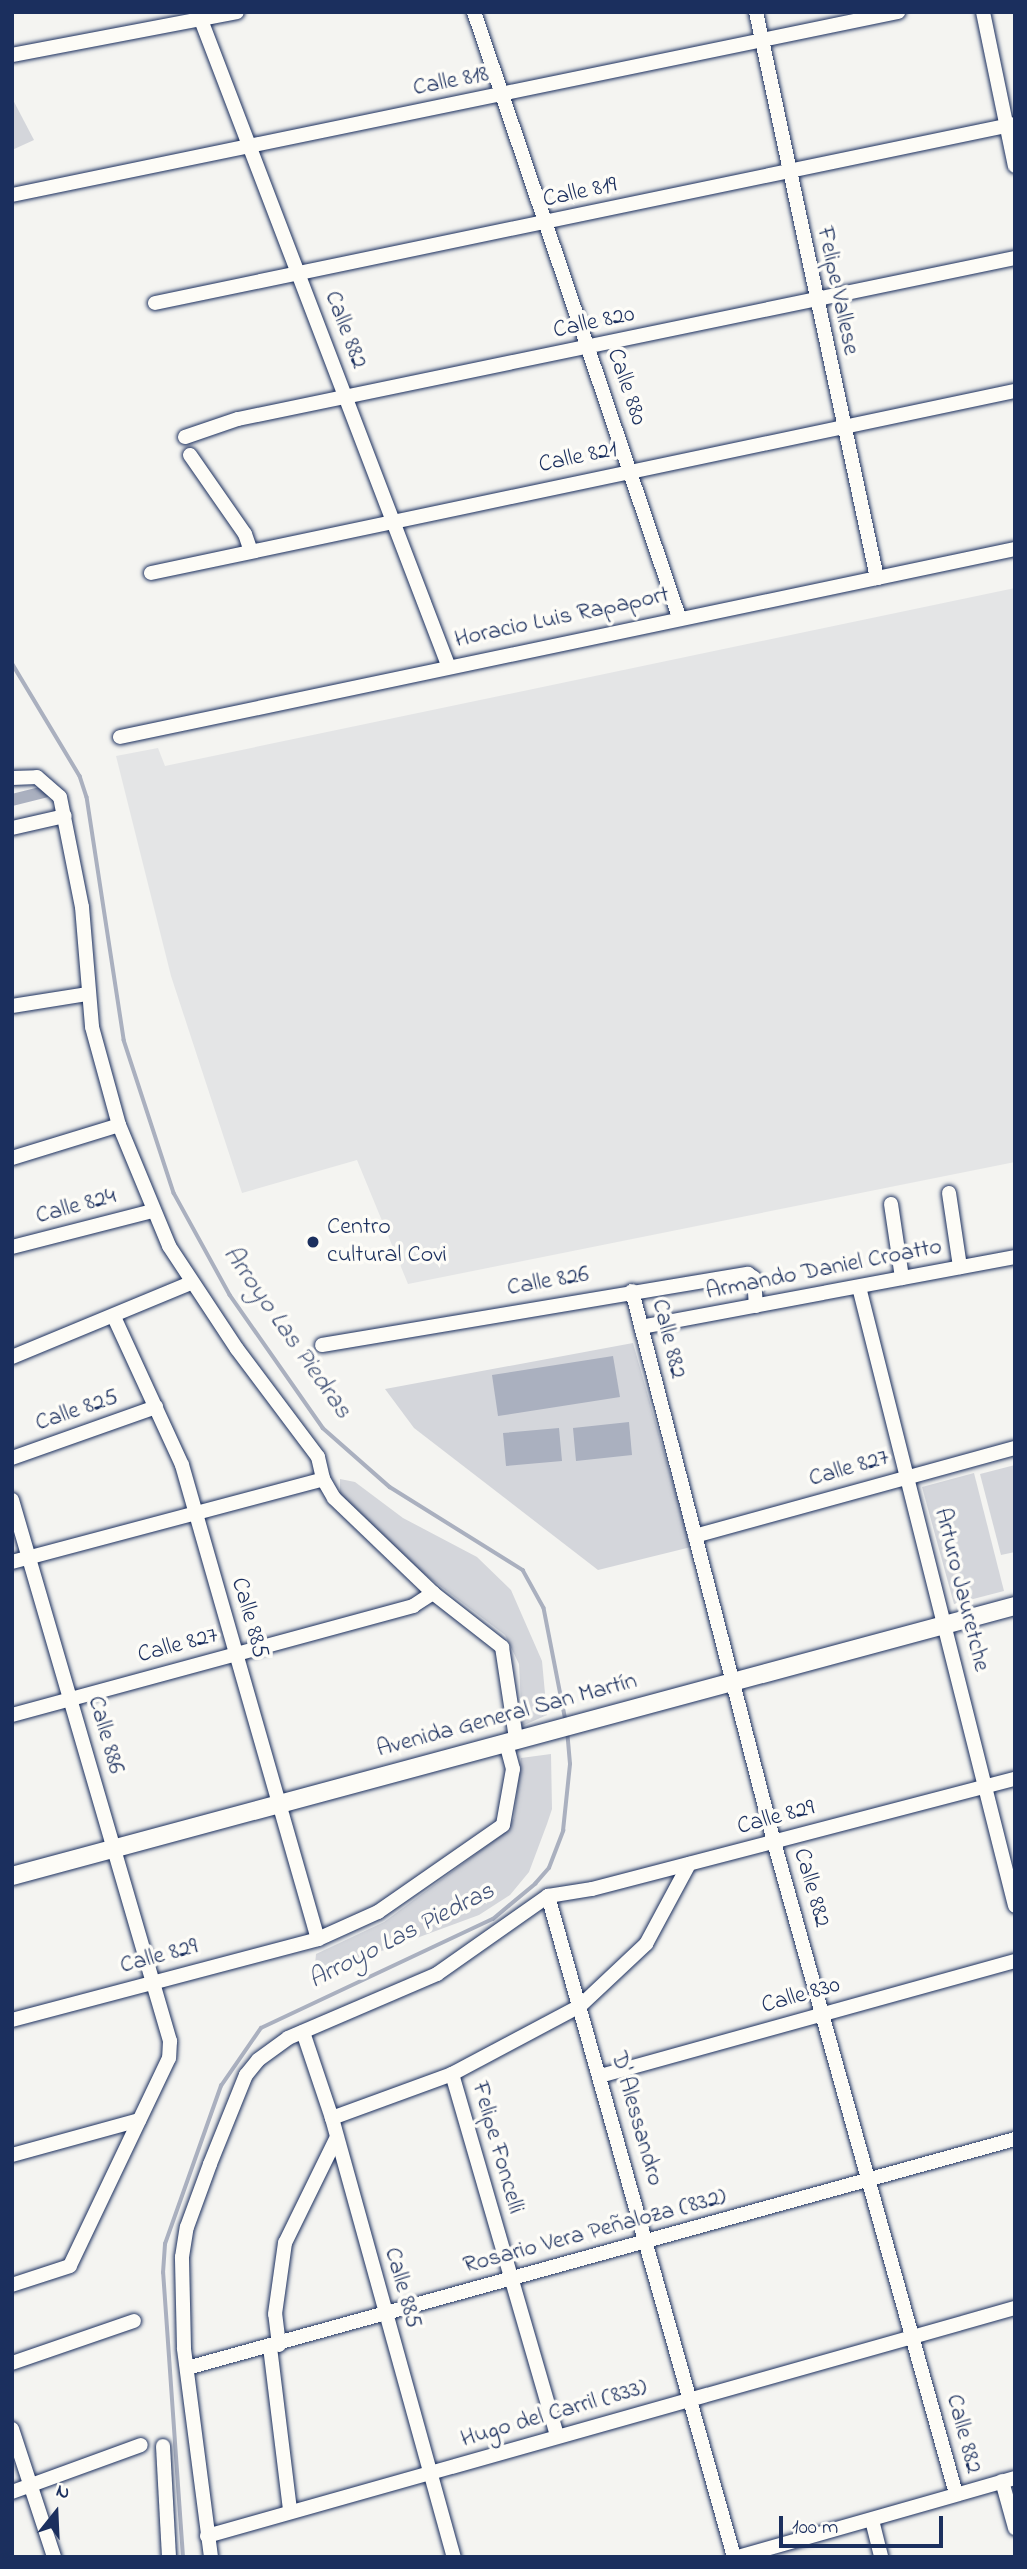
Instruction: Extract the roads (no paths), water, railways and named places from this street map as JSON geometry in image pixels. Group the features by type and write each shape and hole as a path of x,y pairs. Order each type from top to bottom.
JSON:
{"main road":[{"name":"Avenida General San Martín","path":"12,1876 1015,1606"}],"street":[{"path":"12,55 200,16 237,12"},
{"name":"Calle 880","path":"474,12 679,617"},
{"name":"Felipe Vallese","path":"756,12 841,426 877,578"},
{"name":"Calle 818","path":"12,195 898,12"},
{"path":"984,12 1011,125 1015,166"},
{"name":"Calle 882","path":"200,16 448,665"},
{"name":"Calle 819","path":"155,303 1011,125"},
{"name":"Calle 820","path":"185,437 239,419 1015,258"},
{"name":"Calle 821","path":"151,573 1015,391"},
{"path":"190,455 245,534 251,551"},
{"name":"Horacio Luis Rapaport","path":"120,737 448,665 1015,549"},
{"name":"Calle 829","path":"12,778 37,776 46,781 60,797 82,907 88,994 119,1125 152,1211 191,1283 318,1457 323,1479 343,1508 433,1593 502,1647 518,1738 503,1825 378,1912 318,1940 12,2020"},
{"path":"12,828 65,816"},
{"path":"12,1006 88,994"},
{"path":"12,1158 119,1125"},
{"path":"949,1193 960,1267"},
{"path":"891,1205 902,1278"},
{"name":"Calle 824","path":"12,1247 152,1211"},
{"name":"Armando Daniel Croatto","path":"641,1327 1015,1257"},
{"name":"Calle 826","path":"322,1345 632,1291 748,1274 754,1278 756,1306"},
{"path":"12,1357 191,1283"},
{"name":"Arturo Jauretche","path":"859,1287 988,1786 1015,1906"},
{"name":"Calle 882","path":"632,1291 774,1842 956,2494"},
{"name":"Calle 885","path":"114,1317 182,1465 318,1940"},
{"name":"Calle 825","path":"12,1458 156,1407"},
{"name":"Calle 827","path":"695,1536 1015,1448"},
{"path":"12,1562 323,1479"},
{"name":"Calle 886","path":"12,1500 153,1982 170,2052 79,2249 65,2269 12,2285"},
{"name":"Calle 827","path":"12,1715 413,1606 433,1593"},
{"name":"Calle 829","path":"548,1896 689,1864 1015,1779"},
{"path":"332,2118 452,2074 580,2006 646,1944 689,1864"},
{"path":"211,2557 187,2368 182,2257 192,2214 246,2075 274,2047 437,1974 548,1896"},
{"name":"D' Alessandro","path":"548,1896 736,2557"},
{"name":"Calle 830","path":"600,2076 1015,1961"},
{"name":"Calle 885","path":"303,2032 332,2118 454,2557"},
{"name":"Felipe Foncelli","path":"452,2074 557,2436"},
{"path":"12,2155 139,2120"},
{"path":"290,2511 275,2346 275,2314 285,2243 336,2139"},
{"name":"Rosario Vera Peñaloza (832)","path":"187,2368 275,2346 1015,2139"},
{"name":"Hugo del Carril (833)","path":"207,2536 1015,2308"},
{"path":"12,2363 134,2320"},
{"path":"12,2429 54,2557"},
{"path":"12,2493 141,2445"},
{"path":"163,2446 169,2557"},
{"path":"736,2557 1009,2479 1015,2528"},
{"path":"872,2520 881,2557"}],"water":[{"path":"613,1356 620,1397 498,1416 492,1375"},
{"path":"629,1422 632,1455 576,1461 573,1428"},
{"path":"559,1428 562,1461 506,1466 503,1433"}],"waterway":[{"name":"Arroyo Las Piedras","path":"12,663 80,776 87,797 124,1040 174,1193 230,1295 323,1428 390,1487 523,1570 544,1608 566,1721"},
{"path":"12,800 45,792"},
{"name":"Arroyo Las Piedras","path":"183,2557 163,2273 165,2244 221,2086 261,2028 493,1919 535,1884 549,1868 563,1831 570,1764 567,1732"}],"place":[{"name":"Centro cultural Covi","path":"313,1242"}]}
